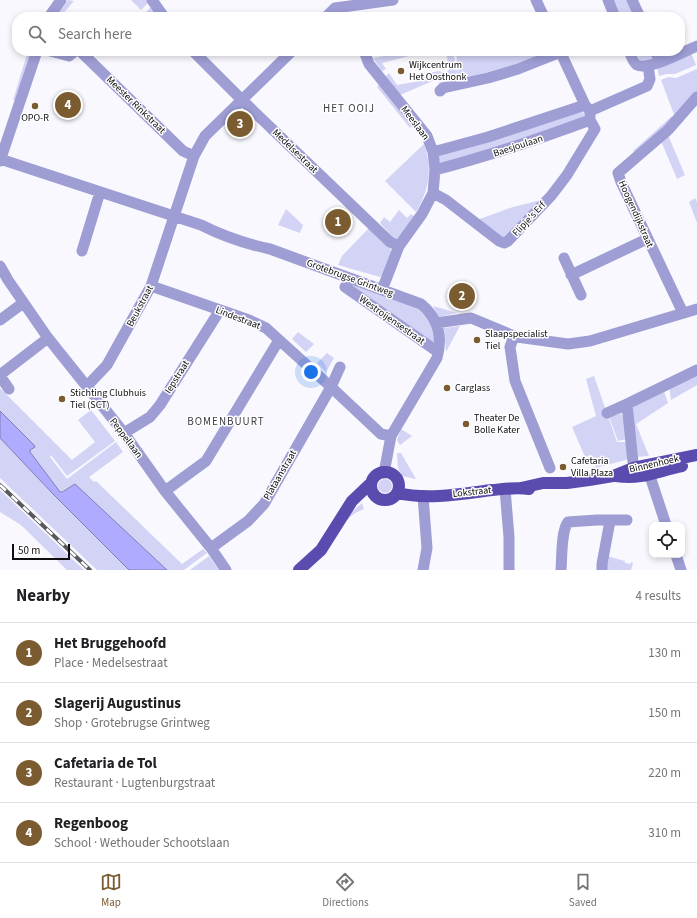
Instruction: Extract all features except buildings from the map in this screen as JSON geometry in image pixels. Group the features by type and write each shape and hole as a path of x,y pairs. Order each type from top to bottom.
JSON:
{"main road":[{"name":"Binnenhoek","path":"521,488 544,490 567,483 613,476 627,478 697,455"},
{"name":"Binnenhoek","path":"648,470 667,469 697,462"},
{"path":"299,570 321,550 343,515 372,489 375,476 388,474 397,480 398,489 391,499 386,500 378,498 372,489"},
{"name":"Lokstraat","path":"398,489 417,492 423,496 439,496 521,488"}],"street":[{"path":"53,12 61,0"},
{"path":"152,0 160,12"},
{"path":"331,12 335,8 353,8 393,0"},
{"path":"536,0 542,12"},
{"path":"608,0 613,12"},
{"path":"632,0 638,12"},
{"path":"685,53 697,48"},
{"path":"0,160 35,56"},
{"name":"Meester Rinkstraat","path":"85,56 183,152 194,156"},
{"name":"Medelsestraat","path":"198,56 390,242 399,246"},
{"name":"Beukstraat","path":"87,386 107,365 151,286 194,156 206,136 287,56"},
{"name":"Meeslaan","path":"366,56 369,64 428,136 433,152 435,170 433,194 422,214 399,246 382,290"},
{"path":"440,91 443,88 482,80 518,69 551,56"},
{"path":"563,56 588,112"},
{"path":"631,56 637,65 648,66 676,56"},
{"path":"657,56 660,62"},
{"name":"Baesjoulaan","path":"435,170 494,154 542,138 588,112 647,86 650,79 648,66"},
{"name":"Hoogendijkstraat","path":"683,313 647,239 618,173 668,130 697,97"},
{"name":"Baesjoulaan","path":"433,152 588,112"},
{"name":"Flipje's Erf","path":"433,194 446,200 499,241 504,243 508,241 551,196 566,176 595,129 588,112"},
{"name":"Grotebrugse Grintweg","path":"0,160 201,225 251,245 270,249 421,304 430,311 436,323"},
{"path":"82,251 100,192"},
{"path":"571,275 647,239"},
{"path":"564,258 581,295"},
{"name":"Peppellaan","path":"0,266 23,303 48,338 124,433 165,491 226,570"},
{"name":"Lindestraat","path":"151,286 249,320 266,328 381,434 390,439"},
{"name":"Westroijensestraat","path":"345,288 438,352"},
{"path":"0,320 23,303"},
{"path":"436,323 471,318 514,336 568,344 590,342 697,309"},
{"name":"Iepstraat","path":"124,433 150,417 160,405 220,310"},
{"name":"Westroijensestraat","path":"390,439 437,358 439,332 436,323"},
{"path":"514,336 510,346 514,381 550,468"},
{"path":"9,389 0,375 48,338"},
{"path":"165,491 206,461 279,340"},
{"path":"331,387 340,367"},
{"path":"607,413 697,370"},
{"name":"Plataanstraat","path":"210,548 248,521 264,504 331,387"},
{"path":"627,404 633,462"},
{"path":"388,474 390,439"},
{"path":"648,470 665,522"},
{"path":"505,489 509,537 509,570"},
{"path":"423,496 427,538 427,553 423,570"},
{"path":"561,570 564,534 567,523 597,520 627,520"},
{"path":"602,570 610,520"},
{"path":"677,558 681,570"}],"shaded area":[{"path":"68,0 74,1 64,12 60,12"},
{"path":"131,0 147,0 149,2 141,10"},
{"path":"613,0 629,0 634,12 619,12"},
{"path":"152,6 155,12 146,12"},
{"path":"685,54 692,55 696,65 675,74 659,76 657,67 682,56 685,56"},
{"path":"26,56 30,56 15,100 13,100"},
{"path":"384,56 409,56 382,63 386,69 382,71 373,58"},
{"path":"447,56 454,56 458,75 456,56 543,56 440,86 439,82 445,81 445,73 449,70"},
{"path":"638,56 653,56 654,58 644,62 640,61"},
{"path":"697,69 697,95 675,117 661,80 668,77 676,78"},
{"path":"439,71 442,72 442,77 400,95 386,76 389,73 397,85 425,80 424,74"},
{"path":"381,83 413,125 410,128 377,87"},
{"path":"582,111 584,114 583,120 440,166 438,155"},
{"path":"672,116 674,119 636,153 633,151"},
{"path":"668,135 685,175 677,179 661,141"},
{"path":"424,144 427,153 429,170 428,179 427,187 416,212 385,181"},
{"path":"695,198 697,202 697,223 689,202"},
{"path":"541,200 506,237 501,237 477,220 513,207"},
{"path":"286,209 303,225 300,233 278,225"},
{"path":"399,210 407,218 411,214 416,217 397,242 380,223 384,217 390,222"},
{"path":"369,228 390,248 392,253 383,274 380,277 338,265 342,256"},
{"path":"346,281 415,306 430,320 435,340 433,346"},
{"path":"433,306 457,313 439,317"},
{"path":"460,326 446,352 444,328"},
{"path":"298,332 314,344 306,352 292,339"},
{"path":"327,353 334,358 326,372 317,363"},
{"path":"697,373 697,385 671,400 669,387"},
{"path":"594,376 617,442 628,442 629,459 596,468 591,455 585,457 572,427 596,416 586,379"},
{"path":"0,388 72,460 95,442 78,420 91,410 115,441 67,476 51,455 50,457 67,479 116,442 123,452 89,477 94,482 96,481 182,564 203,549 207,553 184,570 167,570 75,484 60,492 30,452 34,445 0,411"},
{"path":"664,391 668,403 636,424 649,456 635,457 629,407"},
{"path":"0,411 34,445 35,447 30,450 30,452 60,492 75,484 167,570 129,570 54,495 0,438"},
{"path":"621,413 625,421 627,439 618,441 609,417"},
{"path":"401,429 412,436 400,445 397,440"},
{"path":"0,438 54,495 129,570 97,570 0,478"},
{"path":"397,453 401,453 416,479 402,476 398,468"},
{"path":"382,479 388,479 392,483 392,489 388,493 382,493 378,489 378,483"},
{"path":"0,490 84,570 67,570 21,525 0,512"},
{"path":"362,503 364,509 355,513 347,520 345,518"},
{"path":"209,556 219,570 190,570"},
{"path":"607,556 625,561 625,563 633,563 631,570 608,570"}],"railway":[{"path":"0,485 90,570"}],"place":[{"name":"Wijkcentrum Het Oosthonk","path":"401,71"},
{"name":"Regenboog","path":"68,105"},
{"name":"OPO-R","path":"35,106"},
{"name":"Cafetaria de Tol","path":"240,124"},
{"name":"Het Bruggehoofd","path":"338,222"},
{"name":"Slagerij Augustinus","path":"462,296"},
{"name":"Slaapspecialist Tiel","path":"477,340"},
{"name":"Carglass","path":"447,388"},
{"name":"Stichting Clubhuis Tiel (SCT)","path":"62,399"},
{"name":"Theater De Bolle Kater","path":"466,424"},
{"name":"Cafetaria Villa Plaza","path":"563,467"}],"district":[{"name":"HET OOIJ","path":"349,108"},
{"name":"BOMENBUURT","path":"226,421"}]}
